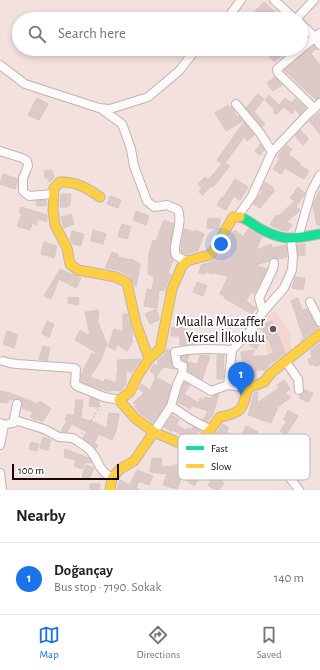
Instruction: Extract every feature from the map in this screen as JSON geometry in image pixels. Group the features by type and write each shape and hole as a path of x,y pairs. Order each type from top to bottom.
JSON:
{"street":[{"path":"232,12 241,0"},
{"path":"274,0 285,12"},
{"path":"299,12 314,0"},
{"path":"308,29 318,35 320,45"},
{"path":"308,43 318,35"},
{"path":"0,65 25,84 99,108 110,109 148,96 179,71 191,56"},
{"path":"238,216 252,196 272,152 317,106 278,73 277,69 293,56"},
{"path":"236,104 260,133 272,152"},
{"path":"99,108 122,124 126,132 134,166 146,201 154,207 167,205 178,210 180,219 175,252 178,257 187,261"},
{"path":"0,152 22,158 26,161 28,166 23,178 23,191 29,196 53,194"},
{"path":"228,385 232,350 252,329 263,312 284,288 292,270 294,239 311,192 320,175"},
{"path":"100,197 91,190 65,181 60,182 54,188 53,194 55,225 67,248 70,264 78,270 116,277 127,283 136,323 149,359"},
{"path":"119,400 130,392 138,375 149,359 160,349 172,289 182,266 187,261 209,255 213,252 233,217 238,216 244,218 259,228 279,237 294,239 320,234"},
{"path":"263,312 259,298 273,270 274,263"},
{"path":"310,302 320,322"},
{"path":"182,374 211,391 228,385 248,388 264,382 271,373 320,334"},
{"path":"110,490 112,478 120,469 134,460 171,406 182,374 183,366 177,364 175,352 207,349 232,350"},
{"path":"3,360 10,363 74,368 76,369 75,384 77,386 104,397 119,400 136,419 154,432 178,443"},
{"path":"286,362 298,379 299,390"},
{"path":"208,434 220,417 237,414 241,409 248,388"},
{"path":"13,423 17,404"},
{"path":"171,406 190,419 211,430"},
{"path":"0,445 2,424 18,421 31,424 59,437 73,438 89,449 100,467 112,478"},
{"path":"0,474 2,490"},
{"path":"290,480 299,490"}],"path":[{"path":"73,438 81,435 99,409 104,397"}],"shaded area":[{"path":"276,311 291,334 291,356 273,368 266,344 257,324"}],"building":[{"path":"264,2 275,12 254,12"},
{"path":"314,45 316,49 311,54 320,65 320,98 316,100 284,70 301,56 308,56 308,50"},
{"path":"269,56 282,56 274,62"},
{"path":"275,77 282,85 273,91 267,83"},
{"path":"258,94 264,99 254,112 265,124 262,127 246,108"},
{"path":"269,95 279,105 285,98 291,103 296,99 306,108 300,115 295,109 292,114 284,107 276,115 273,112 275,110 265,100"},
{"path":"37,98 48,104 39,120 28,115"},
{"path":"228,105 229,108 231,106 238,118 239,116 243,121 226,131 215,113"},
{"path":"320,112 320,134 309,121"},
{"path":"244,122 254,135 247,141 244,137 225,163 230,166 213,187 211,186 203,195 199,192 202,188 198,184 205,177 208,180 222,164 217,160"},
{"path":"300,130 309,139 303,145 295,136"},
{"path":"260,144 264,150 260,155 255,151"},
{"path":"286,145 292,149 288,154 300,163 298,164 309,171 304,179 285,168 281,174 273,169 280,159 277,157"},
{"path":"52,170 54,178 49,182 48,178 45,178 44,171"},
{"path":"3,174 18,179 15,189 0,184"},
{"path":"235,179 248,187 240,200 234,196 226,210 217,205"},
{"path":"265,182 275,190 260,208 253,204 262,191 261,190"},
{"path":"298,187 305,193 296,207 300,210 287,222 292,225 288,231 281,230 270,225 276,215 278,216 295,201 290,198"},
{"path":"320,190 320,225 317,225 313,205"},
{"path":"61,194 71,194 70,205 67,205 68,207 60,207"},
{"path":"110,196 121,200 118,208 107,204"},
{"path":"46,200 46,206 37,206 36,201"},
{"path":"21,207 47,215 47,222 38,219 36,225 32,223 30,230 17,226 22,214 19,213"},
{"path":"136,211 149,216 146,225 133,220"},
{"path":"71,214 74,224 64,228 61,217"},
{"path":"208,218 220,219 218,229 207,228"},
{"path":"164,220 174,224 170,246 170,253 173,260 168,273 171,274 164,291 159,290 157,308 144,306 147,289 152,290 154,277 148,274 149,254 153,240 156,241"},
{"path":"122,224 131,227 127,239 118,236"},
{"path":"184,229 195,232 196,230 204,234 198,251 185,254 181,252"},
{"path":"248,229 262,237 256,250 271,244 272,248 286,245 287,257 278,259 272,258 269,261 255,265 267,269 254,294 251,292 246,301 256,308 252,314 224,298 224,296 220,294 228,276 205,272 205,274 199,273 201,265 211,262 219,256 235,230 243,237"},
{"path":"93,230 106,234 103,244 91,241"},
{"path":"72,231 84,234 81,246 73,244 70,239"},
{"path":"44,242 57,246 54,258 41,254"},
{"path":"305,244 305,255 298,256 297,245"},
{"path":"112,252 118,254 117,257 133,260 140,264 136,287 130,277 118,270 105,268"},
{"path":"60,269 81,278 76,288 59,279 51,299 44,296"},
{"path":"295,277 305,278 303,290 292,288"},
{"path":"197,282 207,286 203,296 193,292"},
{"path":"68,297 79,298 78,305 68,303"},
{"path":"298,298 302,310 307,309 315,324 319,327 300,341 304,338 291,301"},
{"path":"156,309 159,320 150,324 145,314"},
{"path":"98,310 99,316 97,320 107,344 100,362 90,377 104,382 105,379 116,383 118,369 117,360 141,359 131,373 126,370 126,385 120,391 111,390 110,392 81,382 81,375 92,353 99,354 75,340 80,330 90,336 85,312"},
{"path":"123,314 127,314 133,335 131,340 133,341 127,351 117,344 115,350 108,347 114,329 123,332"},
{"path":"47,321 54,324 49,337 42,334"},
{"path":"272,321 285,353 270,364 265,370 256,370 256,377 247,381 234,380 236,364 243,364 241,352 255,350 251,356 265,356 274,353 269,339 267,340 261,325"},
{"path":"172,327 185,327 185,339 194,338 195,344 180,345 180,336 171,336"},
{"path":"7,331 18,335 14,348 3,344"},
{"path":"254,334 262,340 256,349 247,343"},
{"path":"320,343 320,365 310,365 308,359 312,358 310,351"},
{"path":"43,346 50,348 47,361 39,359"},
{"path":"167,349 170,350 172,365 175,369 163,367 155,378 155,375 150,371 154,364 157,366 158,360 165,354"},
{"path":"189,355 187,362 198,364 200,355 210,356 202,380 188,371 188,364 182,360 181,356"},
{"path":"217,355 224,355 223,379 217,379"},
{"path":"156,377 171,385 166,404 153,423 141,414 134,406 140,405 133,403 144,393 139,389 142,384 150,390"},
{"path":"284,380 290,389 285,393 291,397 278,407 271,423 248,415 254,393 258,392 257,403 279,388 277,385"},
{"path":"184,382 190,385 184,394 199,403 200,398 204,400 205,397 211,399 213,396 219,394 213,414 207,422 203,420 208,411 192,406 190,409 178,402"},
{"path":"304,390 313,393 309,402 299,398"},
{"path":"0,391 10,393 38,404 40,401 51,409 42,422 37,419 36,420 30,417 33,412 22,408 23,403 18,399 9,399 8,403 0,402"},
{"path":"90,397 99,401 98,407 89,406"},
{"path":"76,400 83,400 81,418 107,428 109,413 119,414 116,431 112,440 99,434 94,443 98,445 96,449 83,438 87,432 72,424 67,432 61,431 67,421 65,420 68,414 74,416"},
{"path":"288,410 298,416 287,434 280,431 287,421 284,420"},
{"path":"172,415 179,420 176,425 186,430 188,428 191,430 193,427 201,431 198,431 196,434 180,434 173,430 172,432 164,427"},
{"path":"223,424 229,428 226,432 229,434 216,434"},
{"path":"246,426 258,432 257,434 242,434"},
{"path":"43,437 51,440 48,450 40,448"},
{"path":"31,442 39,444 37,451 29,449"},
{"path":"65,449 89,458 92,463 86,462 82,469 74,466 76,460 64,457"},
{"path":"152,458 162,459 161,466 173,467 173,465 178,465 178,480 181,480 177,489 163,485 167,474 150,472"},
{"path":"86,465 94,468 89,480 82,477"},
{"path":"137,470 153,476 149,485 139,481 136,488 140,490 117,490 120,480 130,485"},
{"path":"186,480 198,480 194,486"},
{"path":"212,480 219,480 224,483 219,490 215,490 208,485"},
{"path":"90,484 100,484 100,490 90,490"}],"traffic: fast":[{"path":"240,217 275,236 295,238 320,234"}],"traffic: slow":[{"path":"100,197 81,186 60,182 54,188 53,210 55,225 67,248 70,264 78,270 116,277 127,283 136,323 149,359"},
{"path":"154,432 136,419 119,400 130,392 138,375 149,359 160,349 172,289 182,266 187,261 209,255 213,252 233,217 240,217"},
{"path":"207,434 220,417 233,414 240,409 243,405 248,388 264,382 271,373 320,334"},
{"path":"110,490 112,478 120,469 134,461 154,432 178,443"}],"place":[{"name":"Mualla Muzaffer Yersel İlkokulu","path":"273,329"},
{"name":"Doğançay","path":"241,395"}]}
